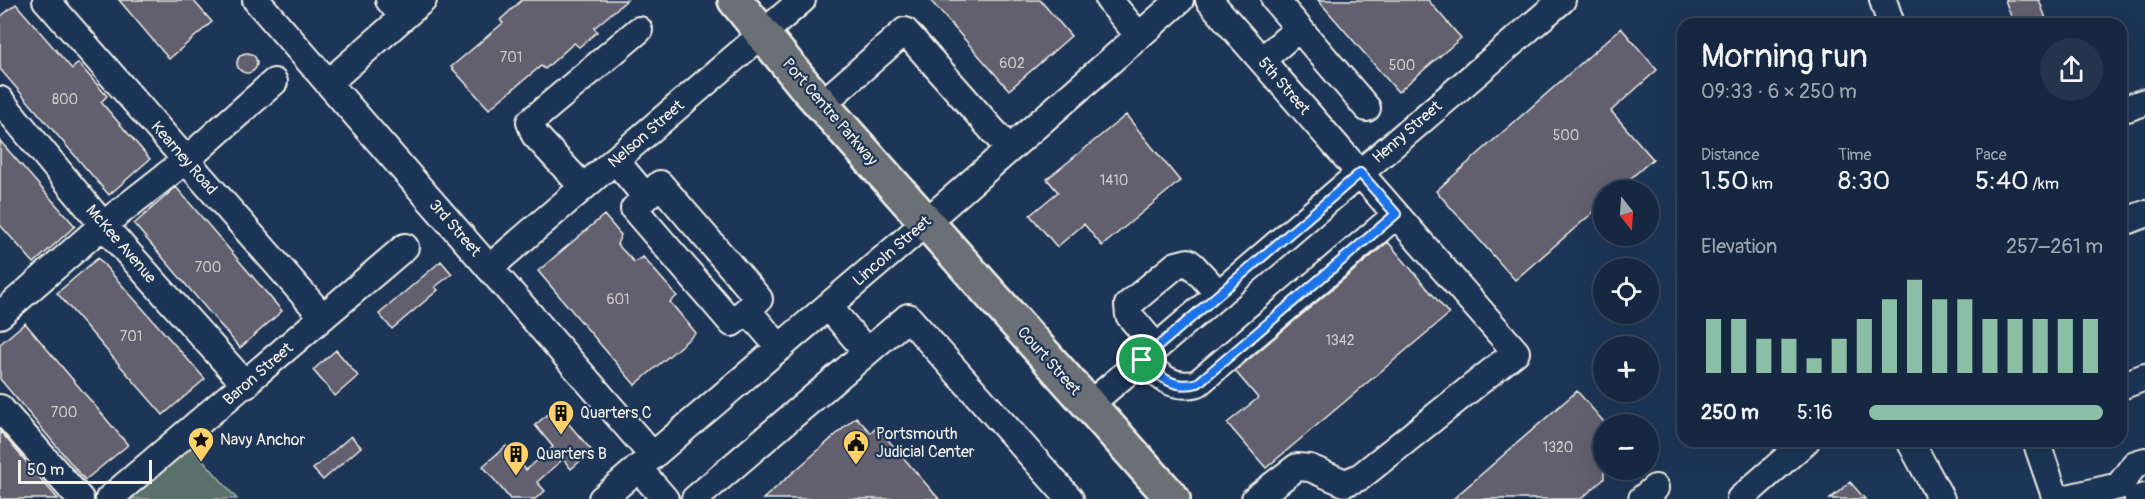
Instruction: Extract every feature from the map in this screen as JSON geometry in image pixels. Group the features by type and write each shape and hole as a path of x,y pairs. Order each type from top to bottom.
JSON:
{"main road":[{"name":"Port Centre Parkway","path":"735,0 822,104 926,222"},
{"name":"Court Street","path":"926,222 1173,499"}],"street":[{"name":"Kearney Road","path":"46,0 323,317"},
{"name":"3rd Street","path":"256,0 489,268 646,463 665,499"},
{"path":"328,83 396,9 423,0"},
{"name":"Nelson Street","path":"489,268 802,0"},
{"path":"1109,0 1139,36"},
{"name":"Lincoln Street","path":"602,499 926,222 1180,0"},
{"name":"5th Street","path":"1209,0 1516,352 1360,477 1345,483 1326,473 1297,467 1255,499"},
{"path":"1275,0 1367,108"},
{"name":"Henry Street","path":"1089,405 1562,0"},
{"path":"1882,0 1889,18"},
{"path":"1262,60 1299,28"},
{"path":"583,187 534,135 530,122 639,30"},
{"path":"822,104 905,31 1009,149"},
{"path":"0,315 103,225 186,160 274,82"},
{"name":"McKee Avenue","path":"0,100 103,225 246,385"},
{"path":"2127,108 2145,102"},
{"path":"615,160 646,197"},
{"path":"660,184 759,299 747,310 732,323 634,208 660,184"},
{"path":"1219,294 1193,266 1188,262 1183,262 1176,265 1128,304 1129,315 1163,379 1176,385 1198,383 1396,214"},
{"path":"2127,221 2145,214"},
{"name":"Baron Street","path":"109,499 246,385 405,247"},
{"path":"828,306 867,352"},
{"path":"747,310 780,348"},
{"path":"695,499 909,317 1070,499"},
{"path":"2127,384 2145,377"},
{"path":"0,408 80,499"},
{"path":"1740,499 1799,447"},
{"path":"1913,447 1941,499"},
{"path":"2038,447 2056,499"},
{"path":"2130,495 2135,464 2145,460"},
{"path":"2063,499 2130,495 2145,497"}],"green space":[{"path":"191,446 237,499 130,499"}],"building":[{"path":"119,0 193,0 212,22 169,59"},
{"path":"522,0 627,0 594,28 597,32 579,47 574,43 545,69 541,66 489,109 451,67 503,23 500,20"},
{"path":"930,0 1040,0 1071,36 1009,90"},
{"path":"1318,0 1428,0 1461,38 1398,92"},
{"path":"2005,0 2039,0 2046,18 2012,18"},
{"path":"16,4 72,69 78,63 107,96 101,102 150,159 109,195 0,69 0,17"},
{"path":"1621,28 1657,70 1611,111 1653,159 1629,180 1593,180 1593,213 1515,280 1436,191"},
{"path":"247,53 254,56 257,63 254,70 247,73 240,70 237,63 240,56"},
{"path":"1126,115 1180,181 1102,246 1084,224 1057,247 1030,215 1058,192 1047,179"},
{"path":"0,141 75,226 34,263 0,225"},
{"path":"176,187 282,311 240,348 134,224"},
{"path":"604,215 621,235 617,244 634,262 643,257 677,296 670,302 696,333 635,385 538,271"},
{"path":"1388,242 1449,314 1266,468 1227,423 1258,398 1235,371"},
{"path":"98,258 205,379 163,415 57,293"},
{"path":"441,261 452,274 435,287 438,290 392,329 379,314"},
{"path":"25,323 128,445 85,480 0,379 0,344"},
{"path":"336,350 358,376 335,396 313,370"},
{"path":"1577,391 1597,414 1593,414 1593,480 1603,480 1581,499 1453,499"},
{"path":"555,408 592,451 571,469 563,459 537,482 545,491 535,499 510,499 483,466 506,446 526,470 553,447 535,425"},
{"name":"Portsmouth Judicial Center","path":"856,417 871,433 877,427 939,499 763,499"},
{"path":"0,431 58,499 0,499"},
{"path":"351,436 361,447 323,480 313,469"},
{"path":"1850,482 1865,499 1830,499"}],"place":[{"name":"Quarters C","path":"561,436"},
{"name":"Navy Anchor","path":"201,463"},
{"name":"Portsmouth Judicial Center","path":"856,466"},
{"name":"Quarters B","path":"516,477"}],"route":[{"path":"1360,173 1396,214 1198,383 1176,385 1163,379 1142,360 1360,173"}]}
